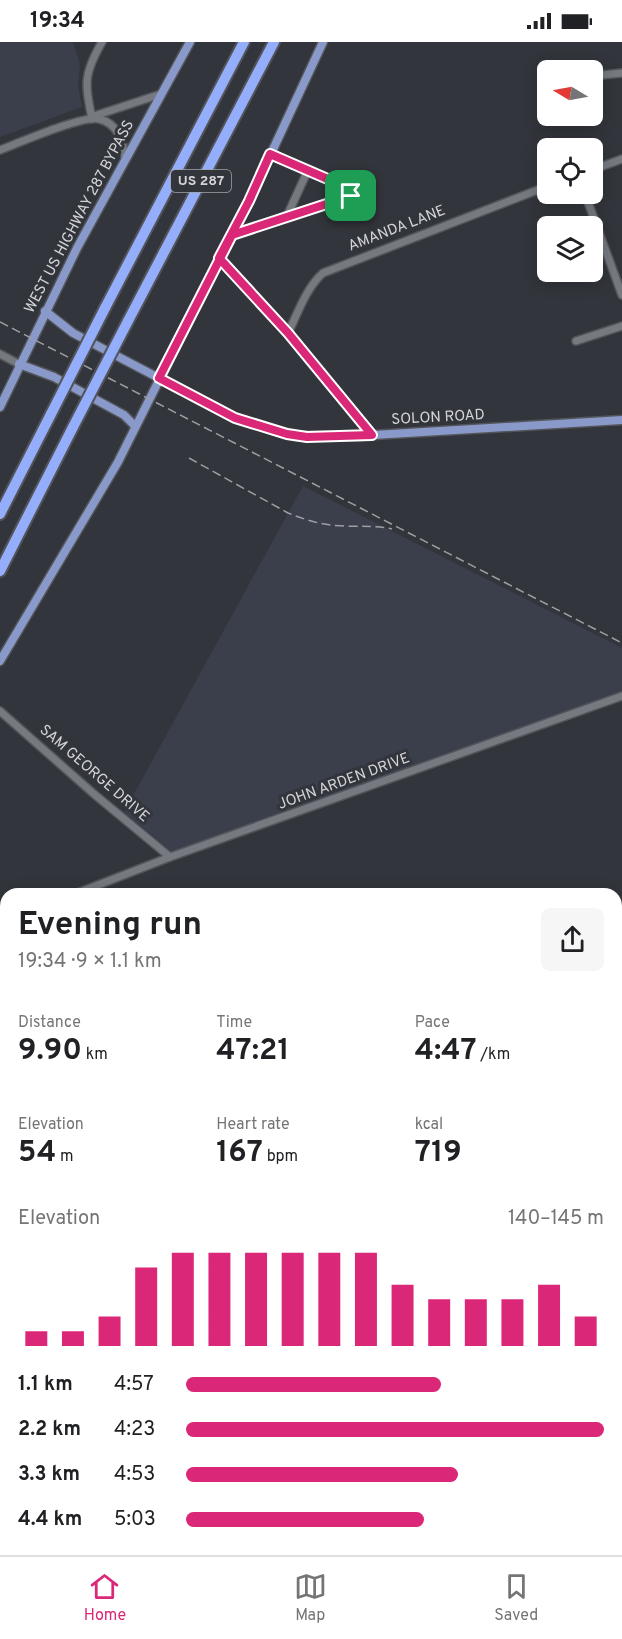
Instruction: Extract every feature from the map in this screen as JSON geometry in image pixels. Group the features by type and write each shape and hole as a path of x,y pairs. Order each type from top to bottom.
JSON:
{"highway":[{"name":"US 287","path":"0,514 244,42"},
{"name":"US 287","path":"0,571 274,42"}],"main road":[{"name":"WEST US HIGHWAY 287 BYPASS","path":"0,407 77,248 190,42"},
{"path":"0,661 118,462 134,425 232,235 323,42"},
{"name":"SOLON ROAD","path":"45,311 73,333 235,418 287,434 307,437 372,435 622,420"},
{"path":"20,364 54,377 124,415 134,425"}],"street":[{"path":"92,119 86,85 87,72 102,42"},
{"path":"603,75 622,73"},
{"path":"92,119 97,115 161,94"},
{"path":"0,150 92,119 102,120 118,133 125,148 125,160"},
{"path":"232,235 351,196 354,193 353,190 270,154"},
{"path":"603,166 622,159"},
{"path":"287,216 308,170"},
{"name":"AMANDA LANE","path":"288,333 315,280 323,273 537,190"},
{"path":"589,204 622,295"},
{"path":"219,258 288,333 372,435"},
{"path":"576,341 622,326"},
{"path":"0,354 20,364"},
{"name":"JOHN ARDEN DRIVE","path":"90,888 170,857 622,696"},
{"name":"SAM GEORGE DRIVE","path":"0,711 170,857"}],"shaded area":[{"path":"0,42 73,42 80,64 78,86 82,107 0,137"},
{"path":"303,486 622,648 622,693 177,851 171,851 124,812"}],"railway":[{"path":"0,322 622,643"},
{"path":"189,458 288,513 302,518 329,525 392,529"}],"route":[{"path":"351,196 232,235 219,258 159,378 235,418 287,434 307,437 372,435 288,333 219,258 249,201 270,154 353,190 354,193 351,196"}]}
